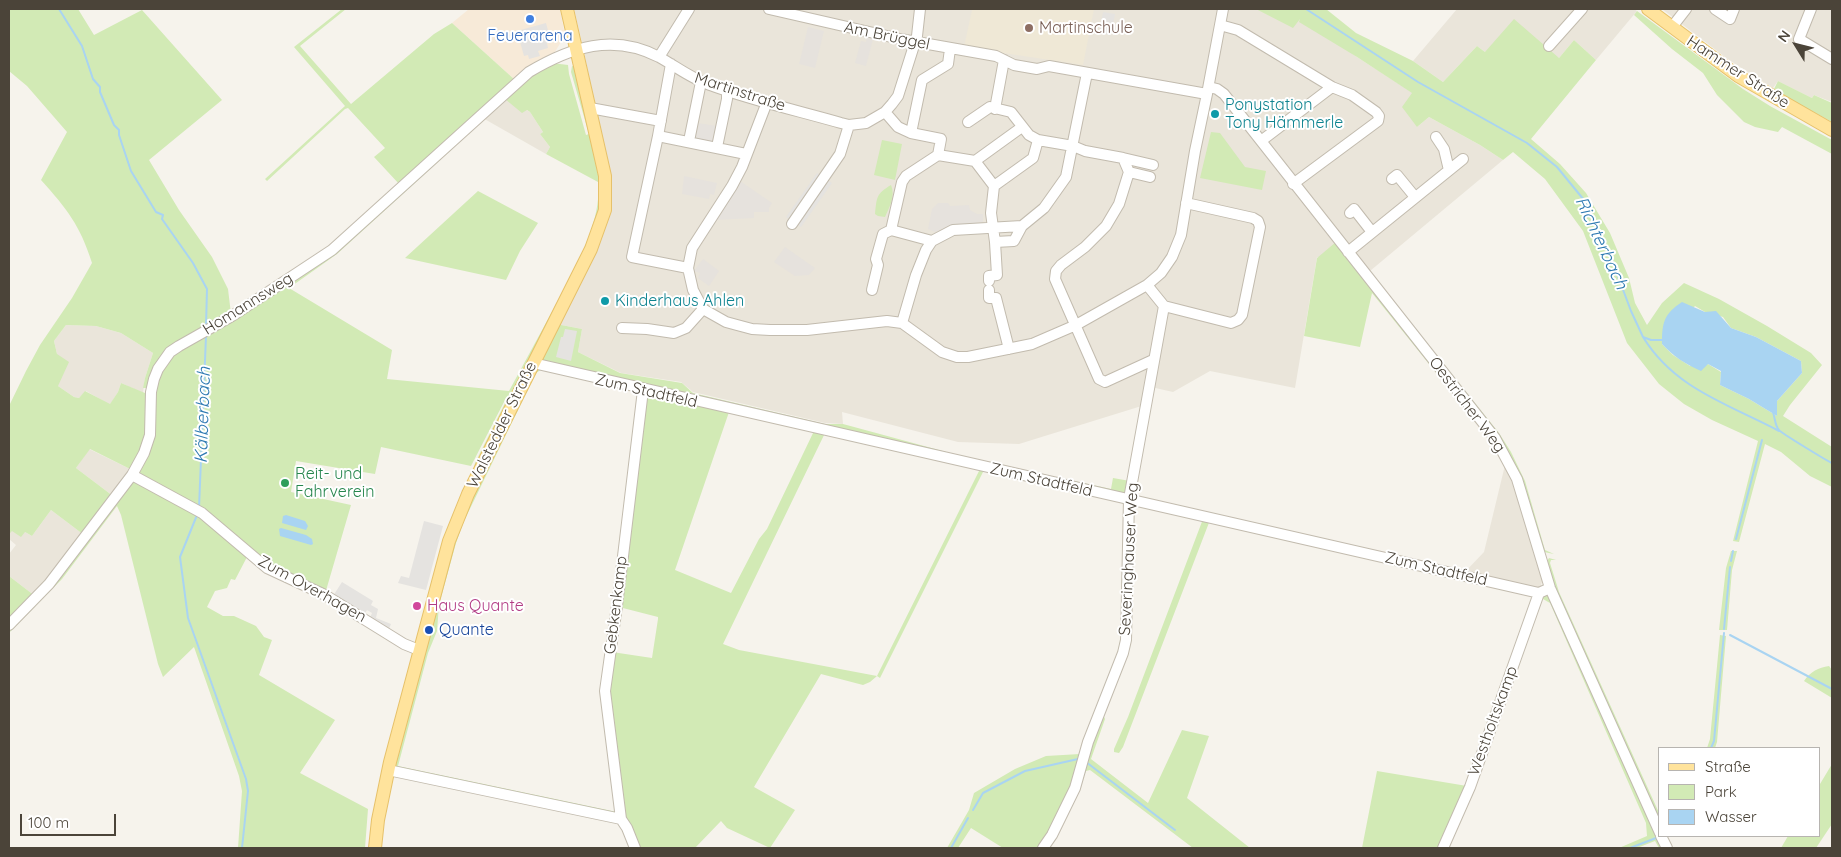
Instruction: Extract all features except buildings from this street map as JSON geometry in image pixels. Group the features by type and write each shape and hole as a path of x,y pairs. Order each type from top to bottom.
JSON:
{"main road":[{"name":"Walstedder Straße","path":"375,848 378,820 388,770 442,564 457,518 532,364 591,249 603,218 606,201 605,176 567,9"},
{"name":"Hammer Straße","path":"1648,9 1738,76 1832,130"}],"street":[{"path":"659,57 689,9"},
{"name":"Am Brüggel","path":"769,9 914,42 996,56 1014,65 1037,69 1049,66 1208,91"},
{"path":"920,9 914,42 898,96 886,112 898,127 911,133 941,140 938,155"},
{"path":"767,102 742,167 692,248 688,268 692,290 703,309 726,322 752,329 807,330 887,321 902,323 942,352 957,357 968,357 1009,349 1032,344 1076,324 1147,285 1161,273 1172,257 1181,234 1223,9"},
{"path":"1549,46 1582,9"},
{"path":"1672,27 1686,9"},
{"path":"1715,9 1730,19 1734,9"},
{"path":"1811,9 1799,39 1832,59"},
{"path":"1220,25 1238,30 1332,87 1352,95 1379,116 1378,121 1293,184"},
{"name":"Martinstraße","path":"577,49 601,44 620,44 640,49 659,57 702,82 849,125 866,123 886,112"},
{"name":"Homannsweg","path":"9,625 49,584 132,475 144,453 150,435 151,392 154,379 158,369 170,352 332,250 524,76 549,60 577,49"},
{"path":"911,133 922,80 948,64 950,49"},
{"path":"995,109 1004,60"},
{"path":"671,64 658,136 632,257 688,268"},
{"path":"995,242 1014,241 1022,226 1044,208 1066,177 1074,146 1087,73"},
{"path":"689,141 702,82"},
{"path":"1261,141 1332,87"},
{"name":"Oestricher Weg","path":"1208,91 1217,89 1224,94 1500,446 1518,479 1550,588 1658,830"},
{"path":"717,147 727,99 727,90"},
{"path":"590,108 660,121"},
{"path":"968,122 990,108 1011,112 1029,135 1038,140 1074,146 1084,151 1150,164 1147,176 1129,172"},
{"path":"792,224 840,154 849,125"},
{"path":"975,161 1022,127"},
{"path":"658,136 746,154"},
{"path":"1436,137 1444,149 1449,170"},
{"path":"994,186 1033,158 1038,140"},
{"path":"891,230 902,182 906,176 938,155 975,161 994,186 991,213 997,275 989,276 989,298 996,298 1009,349"},
{"path":"1123,158 1129,172 1119,204 1106,226 1085,247 1061,265 1056,271 1055,279 1099,379 1105,382 1153,360"},
{"path":"1348,252 1463,158"},
{"path":"1397,175 1415,197"},
{"path":"1147,285 1164,306 1231,323 1238,320 1242,314 1260,226 1258,221 1253,218 1186,203"},
{"path":"1354,209 1372,232"},
{"path":"902,323 916,275 926,250 932,241 953,230 1022,226"},
{"path":"872,290 878,266 876,259 883,234 891,230 932,241"},
{"name":"Severinghauser Weg","path":"1044,848 1075,788 1088,742 1124,647 1129,499 1164,306"},
{"path":"622,328 674,333 686,328 703,309"},
{"name":"Zum Stadtfeld","path":"532,364 1539,593"},
{"name":"Gebkenkamp","path":"635,848 621,819 605,691 643,390"},
{"name":"Zum Overhagen","path":"132,475 198,511 267,568 325,596 404,644 419,650"},
{"path":"1539,593 1550,588"},
{"name":"Westholtskamp","path":"1443,848 1470,787 1539,593"},
{"path":"388,770 621,819"}],"shaded area":[{"path":"469,9 560,9 564,30 561,42 553,55 515,80 452,23"},
{"path":"574,9 1290,9 1357,57 1413,93 1417,127 1429,117 1503,160 1364,276 1317,257 1295,388 1210,371 1173,392 1151,387 1148,404 1019,444 958,442 842,412 843,424 825,423 693,392 681,382 621,373 578,352 582,329 556,324 602,231 601,138"},
{"name":"Martinschule","path":"970,9 1094,9 1083,65 964,47 972,10"},
{"path":"1457,9 1634,9 1637,11 1596,60 1574,40 1559,58 1485,52 1477,46 1443,82 1413,61"},
{"path":"1662,9 1832,9 1832,102 1814,95 1812,98 1778,81 1773,88 1729,60"},
{"path":"1103,12 1115,14 1111,35 1099,33"},
{"path":"546,23 551,42 547,43 548,48 538,51 540,56 529,59 528,55 524,56 517,31"},
{"path":"808,27 824,31 815,68 799,64"},
{"path":"867,37 873,39 866,66 855,63 861,41 866,42"},
{"path":"503,97 530,112 543,132 540,134 550,147 546,154 481,117"},
{"path":"698,123 717,126 714,142 694,138"},
{"path":"817,173 832,183 801,227 786,217"},
{"path":"684,176 717,183 714,195 710,194 709,199 682,194"},
{"path":"740,181 772,203 769,212 754,212 754,218 715,220"},
{"path":"938,203 948,203 950,206 969,205 970,210 977,214 983,214 983,222 951,226 935,232 928,229 932,209"},
{"path":"785,247 815,268 809,275 795,276 774,262"},
{"path":"703,259 719,271 709,286 698,278 700,273 694,271"},
{"path":"66,325 96,326 121,333 153,353 145,378 143,393 121,383 110,405 86,391 79,398 74,397 58,386 57,354 54,341"},
{"path":"565,329 577,331 571,361 556,357"},
{"path":"89,449 132,470 113,496 76,468"},
{"path":"1506,461 1543,579 1540,588 1536,590 1463,574 1484,552"},
{"path":"51,510 84,535 35,596 9,576 9,554 16,545 9,539 9,534 11,530 25,532 32,536"},
{"path":"424,521 443,526 426,590 398,583 401,576 409,578"},
{"path":"342,582 373,601 371,605 378,609 376,618 391,624 389,629 369,620 372,613 367,610 364,615 333,596"}],"green space":[{"path":"9,9 78,9 94,35 142,10 222,100 149,160 179,210 212,257 228,289 231,314 177,344 148,388 143,388 153,353 121,333 96,326 66,325 54,341 57,354 69,362 58,386 74,397 79,398 85,391 110,404 118,392 121,383 145,393 148,397 147,435 132,470 90,449 76,468 113,496 84,535 51,510 32,536 25,532 21,537 12,531 9,534 9,406 40,345 72,298 92,263 83,238 72,218 41,180 67,132 27,86 9,71"},
{"path":"342,9 346,9 300,46 351,104 434,34 452,23 515,80 400,185 374,157 385,148 348,108 267,181 265,179 345,106 294,47"},
{"path":"1256,9 1326,9 1356,33 1413,61 1443,82 1477,46 1485,52 1514,19 1559,58 1574,40 1596,60 1531,139 1560,164 1586,193 1610,233 1629,278 1635,303 1647,325 1662,303 1684,283 1719,299 1767,326 1811,353 1822,365 1783,416 1832,447 1832,487 1810,476 1781,452 1765,444 1739,542 1733,541 1758,441 1712,420 1684,404 1659,384 1627,343 1583,231 1545,179 1513,152 1503,160 1429,117 1417,127 1402,107 1412,93 1299,22 1300,19 1293,28","holes":["1695,306 1705,312 1723,317 1731,328 1756,337 1801,361 1802,373 1777,401 1777,416 1749,399 1720,385 1721,372 1708,364 1690,366 1673,355 1662,344"]},
{"path":"1637,11 1743,89 1832,140 1832,154 1782,127 1778,132 1755,127 1744,122 1717,95 1703,73 1672,49 1634,15"},
{"path":"552,63 568,65 586,135 589,134 571,72 572,66 576,67 602,194 595,231 575,269 595,216 598,182 546,154 550,147 540,134 543,132 530,112 527,110 522,113 505,99 518,83"},
{"path":"1778,81 1812,98 1814,95 1832,103 1832,122 1774,89"},
{"path":"481,117 485,119 337,254 289,288 392,350 387,379 509,391 573,273 472,477 475,463 505,400 471,466 381,447 375,474 296,461 291,492 351,505 325,594 273,569 243,545 141,479 137,472 157,380 173,354 333,253"},
{"path":"1211,132 1220,133 1245,167 1266,171 1262,190 1200,178"},
{"path":"882,140 902,144 895,180 874,175"},
{"path":"891,185 893,193 888,210 885,217 878,216 875,214 878,196"},
{"path":"478,191 538,223 520,251 506,280 405,258"},
{"path":"1336,242 1493,439 1505,465 1482,430 1372,293 1360,347 1304,336 1317,258"},
{"path":"1369,271 1499,433 1511,452 1525,481 1545,550 1554,554 1544,552 1519,479"},
{"path":"556,324 582,329 578,352 620,373 682,383 693,393 825,424 843,424 972,459 1111,489 1113,478 1130,481 1126,494 542,364 540,354"},
{"path":"539,368 542,369 536,373 464,521 456,543 439,605 437,631 428,653 398,766 617,812 618,815 400,771 393,764 452,542 532,372"},
{"path":"649,394 729,412 675,570 731,593 759,539 767,529 814,431 825,433 723,644 739,650 877,676 863,685 821,674 754,787 795,810 770,848 727,828 721,821 695,848 637,848 624,817 607,690 612,652 652,658 658,619 658,617 619,607 646,395"},
{"path":"980,469 984,470 880,678 877,676"},
{"path":"131,480 194,510 247,557 235,580 231,579 227,588 215,591 207,607 223,616 234,616 256,626 264,637 272,640 259,675 335,720 300,773 368,809 365,848 238,848 242,791 239,776 194,647 163,677 158,664 121,515 117,506 62,579 9,633 9,628"},
{"path":"1133,503 1137,503 1133,509 1130,640 1103,714 1105,719 1091,759 1148,803 1182,730 1209,736 1187,798 1250,848 1193,848 1090,770 1086,771 1050,848 1045,848 1076,789 1127,640 1130,507"},
{"path":"1124,516 1123,642 1073,787 1041,848 1003,848 971,828 958,848 947,848 969,810 974,793 1015,769 1046,756 1080,754 1117,654 1122,634"},
{"path":"1203,519 1210,520 1123,747 1119,753 1114,752 1114,749 1128,717"},
{"path":"1731,551 1737,551 1732,570 1727,630 1719,630 1726,568"},
{"path":"1549,558 1556,560 1551,560 1550,563 1559,592 1658,811 1658,823 1554,592 1547,561"},
{"path":"9,576 35,596 9,622"},
{"path":"1547,594 1550,596 1664,848 1659,848 1655,841 1637,848 1619,848 1647,836 1646,823 1550,603 1543,599 1541,600 1540,597"},
{"path":"1720,635 1726,636 1715,747 1707,747 1710,739"},
{"path":"1829,666 1832,670 1832,698 1804,681 1815,670"},
{"path":"1832,764 1832,824 1816,848 1781,848 1787,837 1821,837 1821,782"},
{"path":"1377,771 1467,786 1441,848 1362,848"}],"water":[{"path":"1682,302 1705,312 1716,311 1731,328 1756,337 1801,361 1802,373 1777,401 1777,416 1749,399 1720,385 1721,371 1708,364 1701,371 1690,366 1662,344 1665,319"},
{"path":"286,515 305,521 308,526 306,530 282,523 283,516"},
{"path":"279,529 306,535 312,539 313,544 280,536"}],"waterway":[{"name":"Kälberbach","path":"59,9 82,46 93,79 100,87 100,92 114,125 119,130 131,171 156,212 163,215 162,219 193,263 207,289 206,326"},
{"name":"Richterbach","path":"1306,9 1418,82 1527,143 1557,167 1584,200 1610,255 1643,337 1651,340 1664,340"},
{"name":"Kälberbach","path":"199,508 206,336"},
{"path":"1643,337 1656,355 1687,382 1722,403 1779,431"},
{"name":"Richterbach","path":"1773,412 1779,430 1832,463"},
{"path":"1736,539 1762,440"},
{"name":"Kälberbach","path":"197,515 180,557 188,618 246,779 248,791 242,848"},
{"path":"1731,561 1733,551"},
{"path":"1724,629 1730,567"},
{"path":"1711,747 1714,741 1724,633"},
{"path":"1730,635 1832,689"},
{"path":"973,810 983,793 1025,771 1078,759"},
{"path":"1086,762 1175,830"},
{"path":"951,848 968,818"},
{"path":"1630,848 1656,838"}],"place":[{"name":"Feuerarena","path":"530,19"},
{"name":"Martinschule","path":"1029,28"},
{"name":"Ponystation Tony Hämmerle","path":"1215,114"},
{"name":"Kinderhaus Ahlen","path":"605,301"},
{"name":"Reit- und Fahrverein","path":"285,483"},
{"name":"Haus Quante","path":"417,606"},
{"name":"Quante","path":"429,630"}]}
